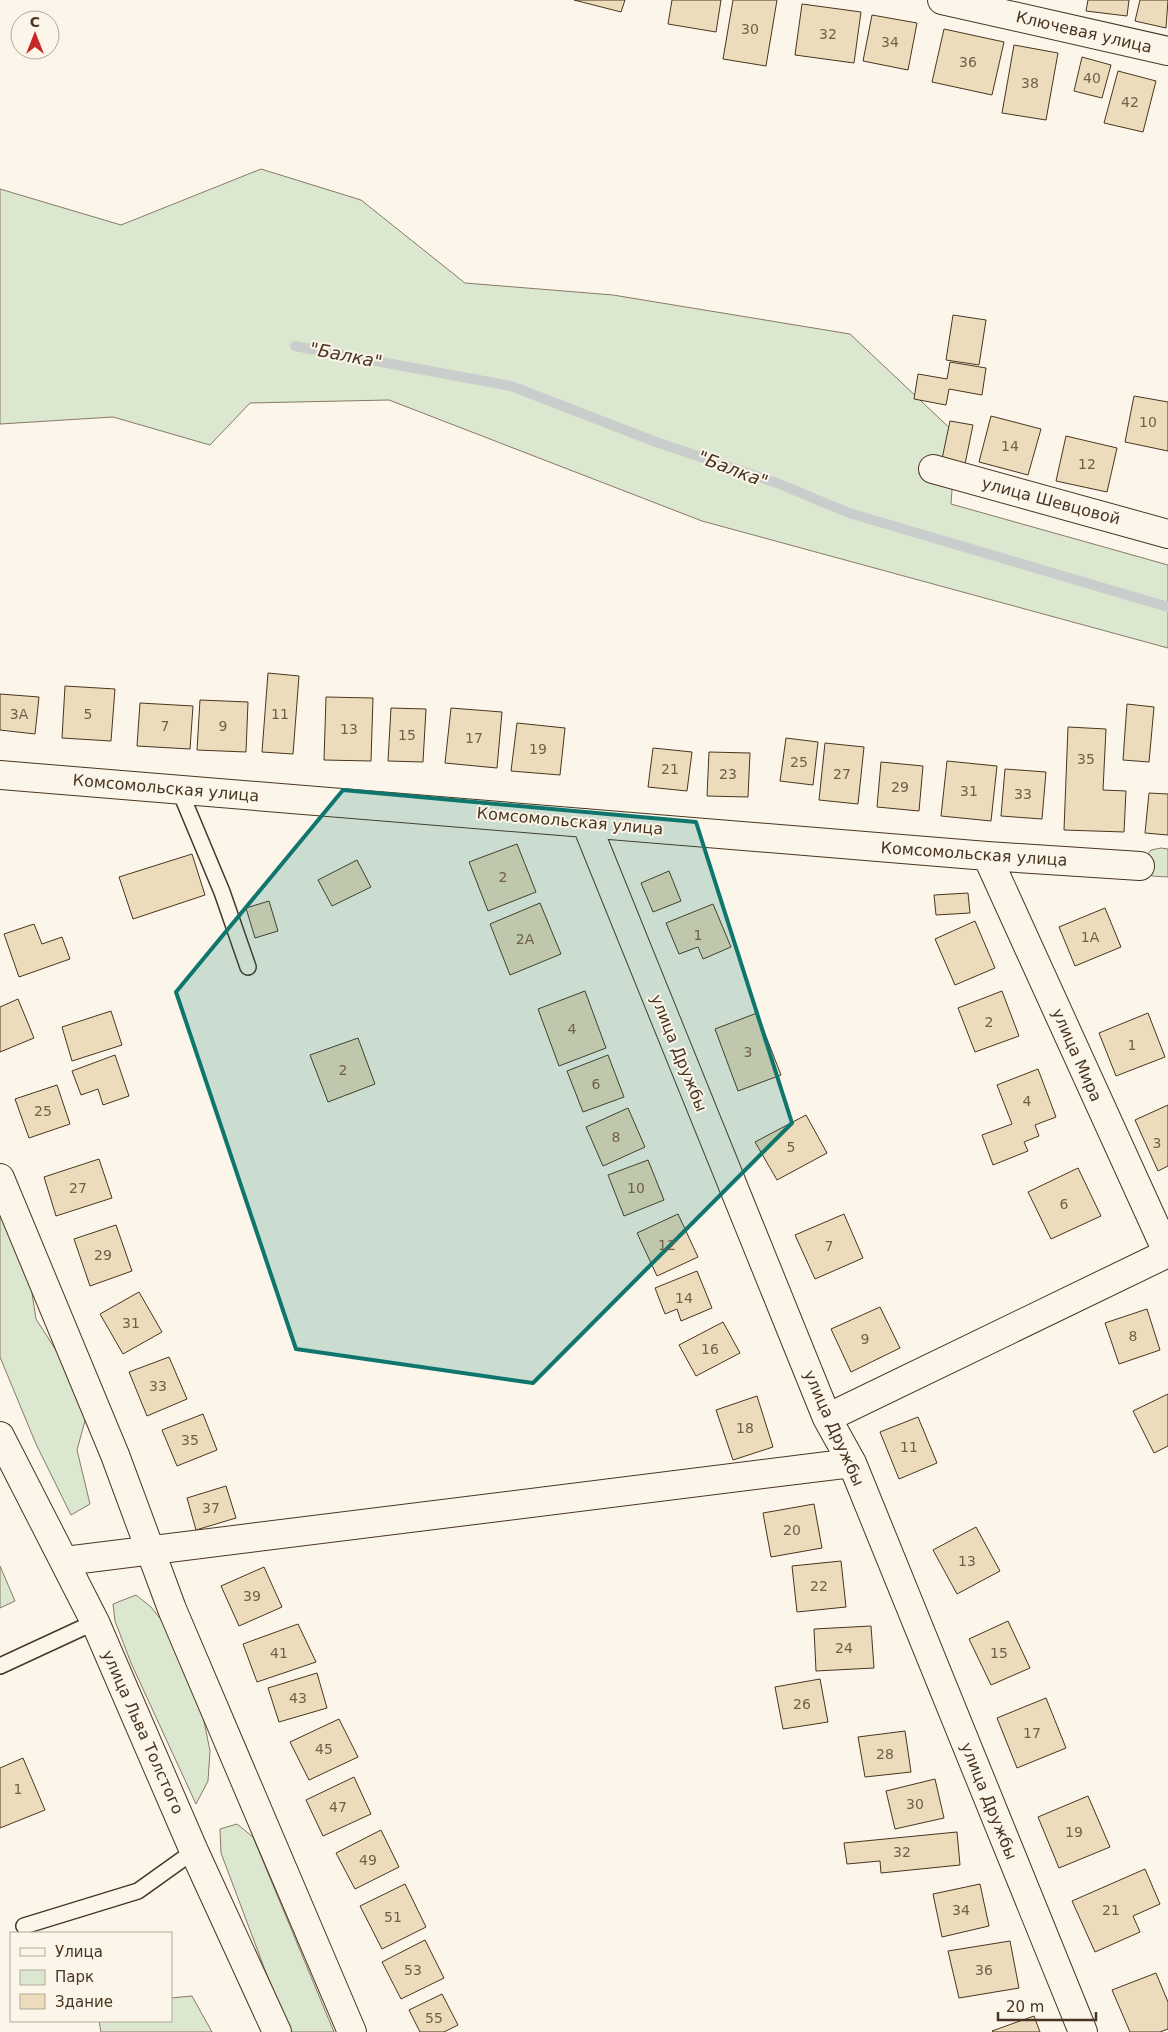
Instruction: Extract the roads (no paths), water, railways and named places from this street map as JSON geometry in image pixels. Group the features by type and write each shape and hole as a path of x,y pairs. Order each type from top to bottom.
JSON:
{"street":[{"name":"Ключевая улица","path":"942,0 1168,51"},
{"name":"улица Шевцовой","path":"933,469 1168,534"},
{"name":"Комсомольская улица","path":"0,775 987,856 1140,866"},
{"name":"улица Дружбы","path":"586,823 827,1418 852,1464 1083,2032"},
{"name":"улица Мира","path":"987,856 1168,1253"},
{"path":"0,1178 115,1455 172,1610 352,2032"},
{"path":"827,1418 1168,1253"},
{"name":"улица Льва Толстого","path":"0,1436 95,1622 194,1852 277,2032"},
{"path":"65,1561 852,1464"}],"lane":[{"path":"179,789 222,892 248,967"},
{"path":"0,1666 95,1622"},
{"path":"24,1926 138,1891 194,1852"}],"waterway":[{"name":"\"Балка\"","path":"295,346 511,386 656,442 777,483 849,513 1168,607"}]}
